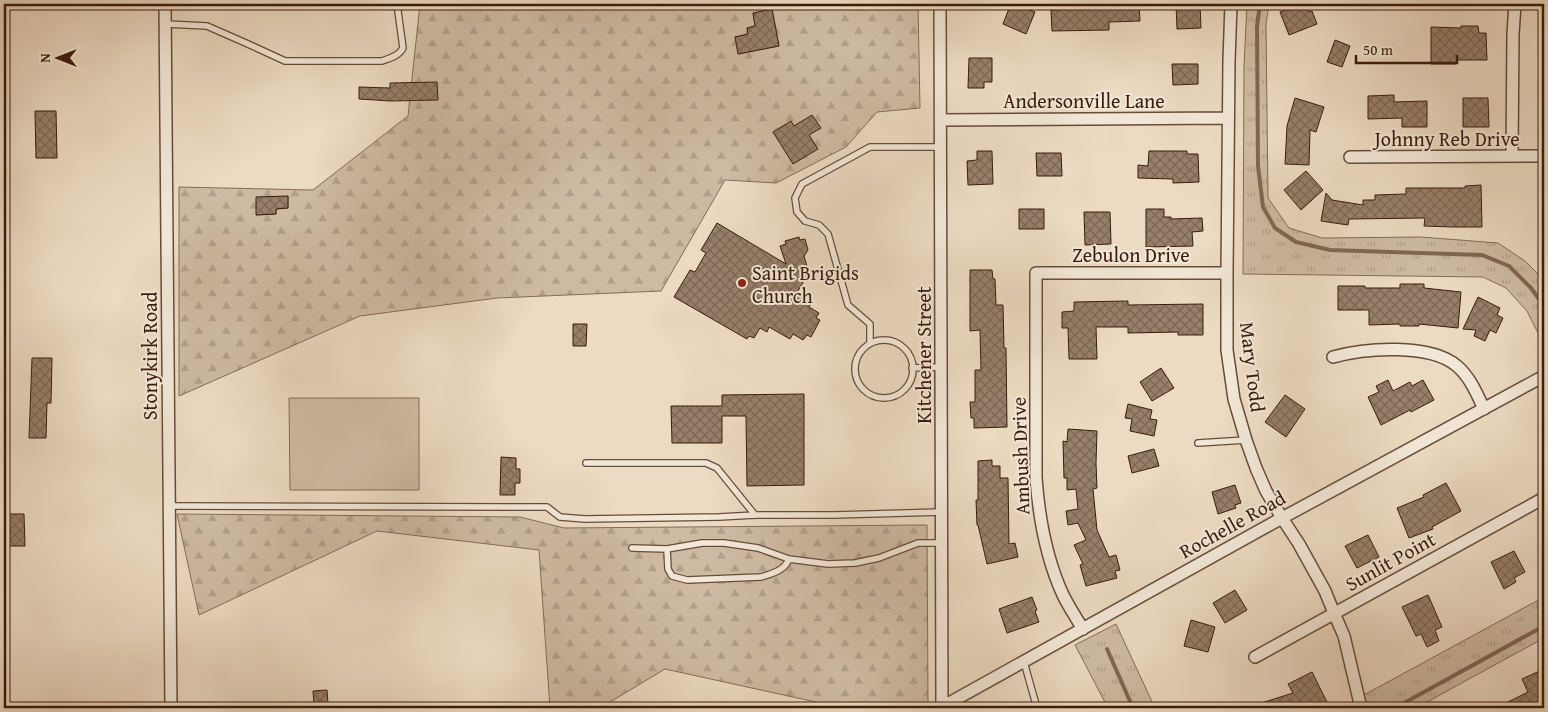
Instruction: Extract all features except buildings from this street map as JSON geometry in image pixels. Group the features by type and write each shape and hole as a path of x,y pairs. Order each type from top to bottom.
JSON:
{"street":[{"name":"Stonykirk Road","path":"166,4 170,708"},
{"name":"Kitchener Street","path":"940,4 941,708"},
{"name":"Mary Todd","path":"1231,4 1226,273 1227,350 1234,399 1246,440 1266,491 1325,591 1344,636 1361,708"},
{"path":"1512,156 1513,34 1516,4"},
{"name":"Andersonville Lane","path":"941,120 1228,118"},
{"name":"Johnny Reb Drive","path":"1350,157 1544,156"},
{"name":"Zebulon Drive","path":"1036,273 1226,273"},
{"name":"Ambush Drive","path":"1036,273 1036,478 1038,509 1052,568 1064,596 1083,629"},
{"path":"1333,358 1360,351 1416,350 1435,353 1458,366 1467,377 1484,409"},
{"name":"Rochelle Road","path":"941,708 1282,518 1544,376"},
{"name":"Sunlit Point","path":"1255,657 1544,498"}],"lane":[{"path":"166,24 206,26 285,61 382,60 396,56 403,48 397,4"},
{"path":"870,343 870,324 848,305 828,234 819,225 805,221 798,212 796,198 802,184 870,147 941,147"},
{"path":"882,340 893,341 903,347 910,356 912,368 907,386 900,393 892,397 883,398 875,397 865,392 858,383 855,372 856,360 862,350 870,343 882,340"},
{"path":"912,368 941,367"},
{"path":"1198,443 1246,440"},
{"path":"586,463 706,462 716,468 755,515"},
{"path":"169,506 547,507 560,518 585,519 719,518 755,515 942,512"},
{"path":"632,548 667,549 702,543 724,543 758,548 789,559 828,564 855,564 879,558 918,543 942,543"},
{"path":"667,549 668,569 672,576 687,580 761,577 787,565 789,559"},
{"path":"1024,662 1037,708"}],"green space":[{"path":"420,4 525,4 525,9 545,10 546,4 918,4 920,108 877,112 846,147 776,183 725,180 661,291 497,298 360,316 179,396 179,187 313,190 408,116","holes":["772,9 779,46 739,54 735,37 748,34 747,28 755,26 753,13","288,196 288,208 276,209 276,214 256,215"]},
{"path":"1247,4 1269,4 1266,24 1268,198 1289,228 1322,238 1421,237 1498,243 1525,261 1544,280 1544,345 1527,311 1506,288 1483,277 1243,274 1244,66"},
{"path":"289,398 419,398 419,490 290,490"},
{"path":"177,514 520,517 564,528 927,525 928,703 919,708 843,708 665,669 600,708 550,708 539,550 377,531 199,615"},
{"path":"1544,597 1544,638 1416,708 1340,708"},
{"path":"1116,624 1155,708 1108,708 1075,645"}],"waterway":[{"path":"1260,4 1257,26 1258,166 1263,207 1275,228 1296,242 1330,250 1482,255 1509,266 1531,288 1544,306"},
{"path":"1395,708 1544,626"},
{"path":"1107,649 1133,708"}],"place":[{"name":"Saint Brigids Church","path":"742,283"}]}
